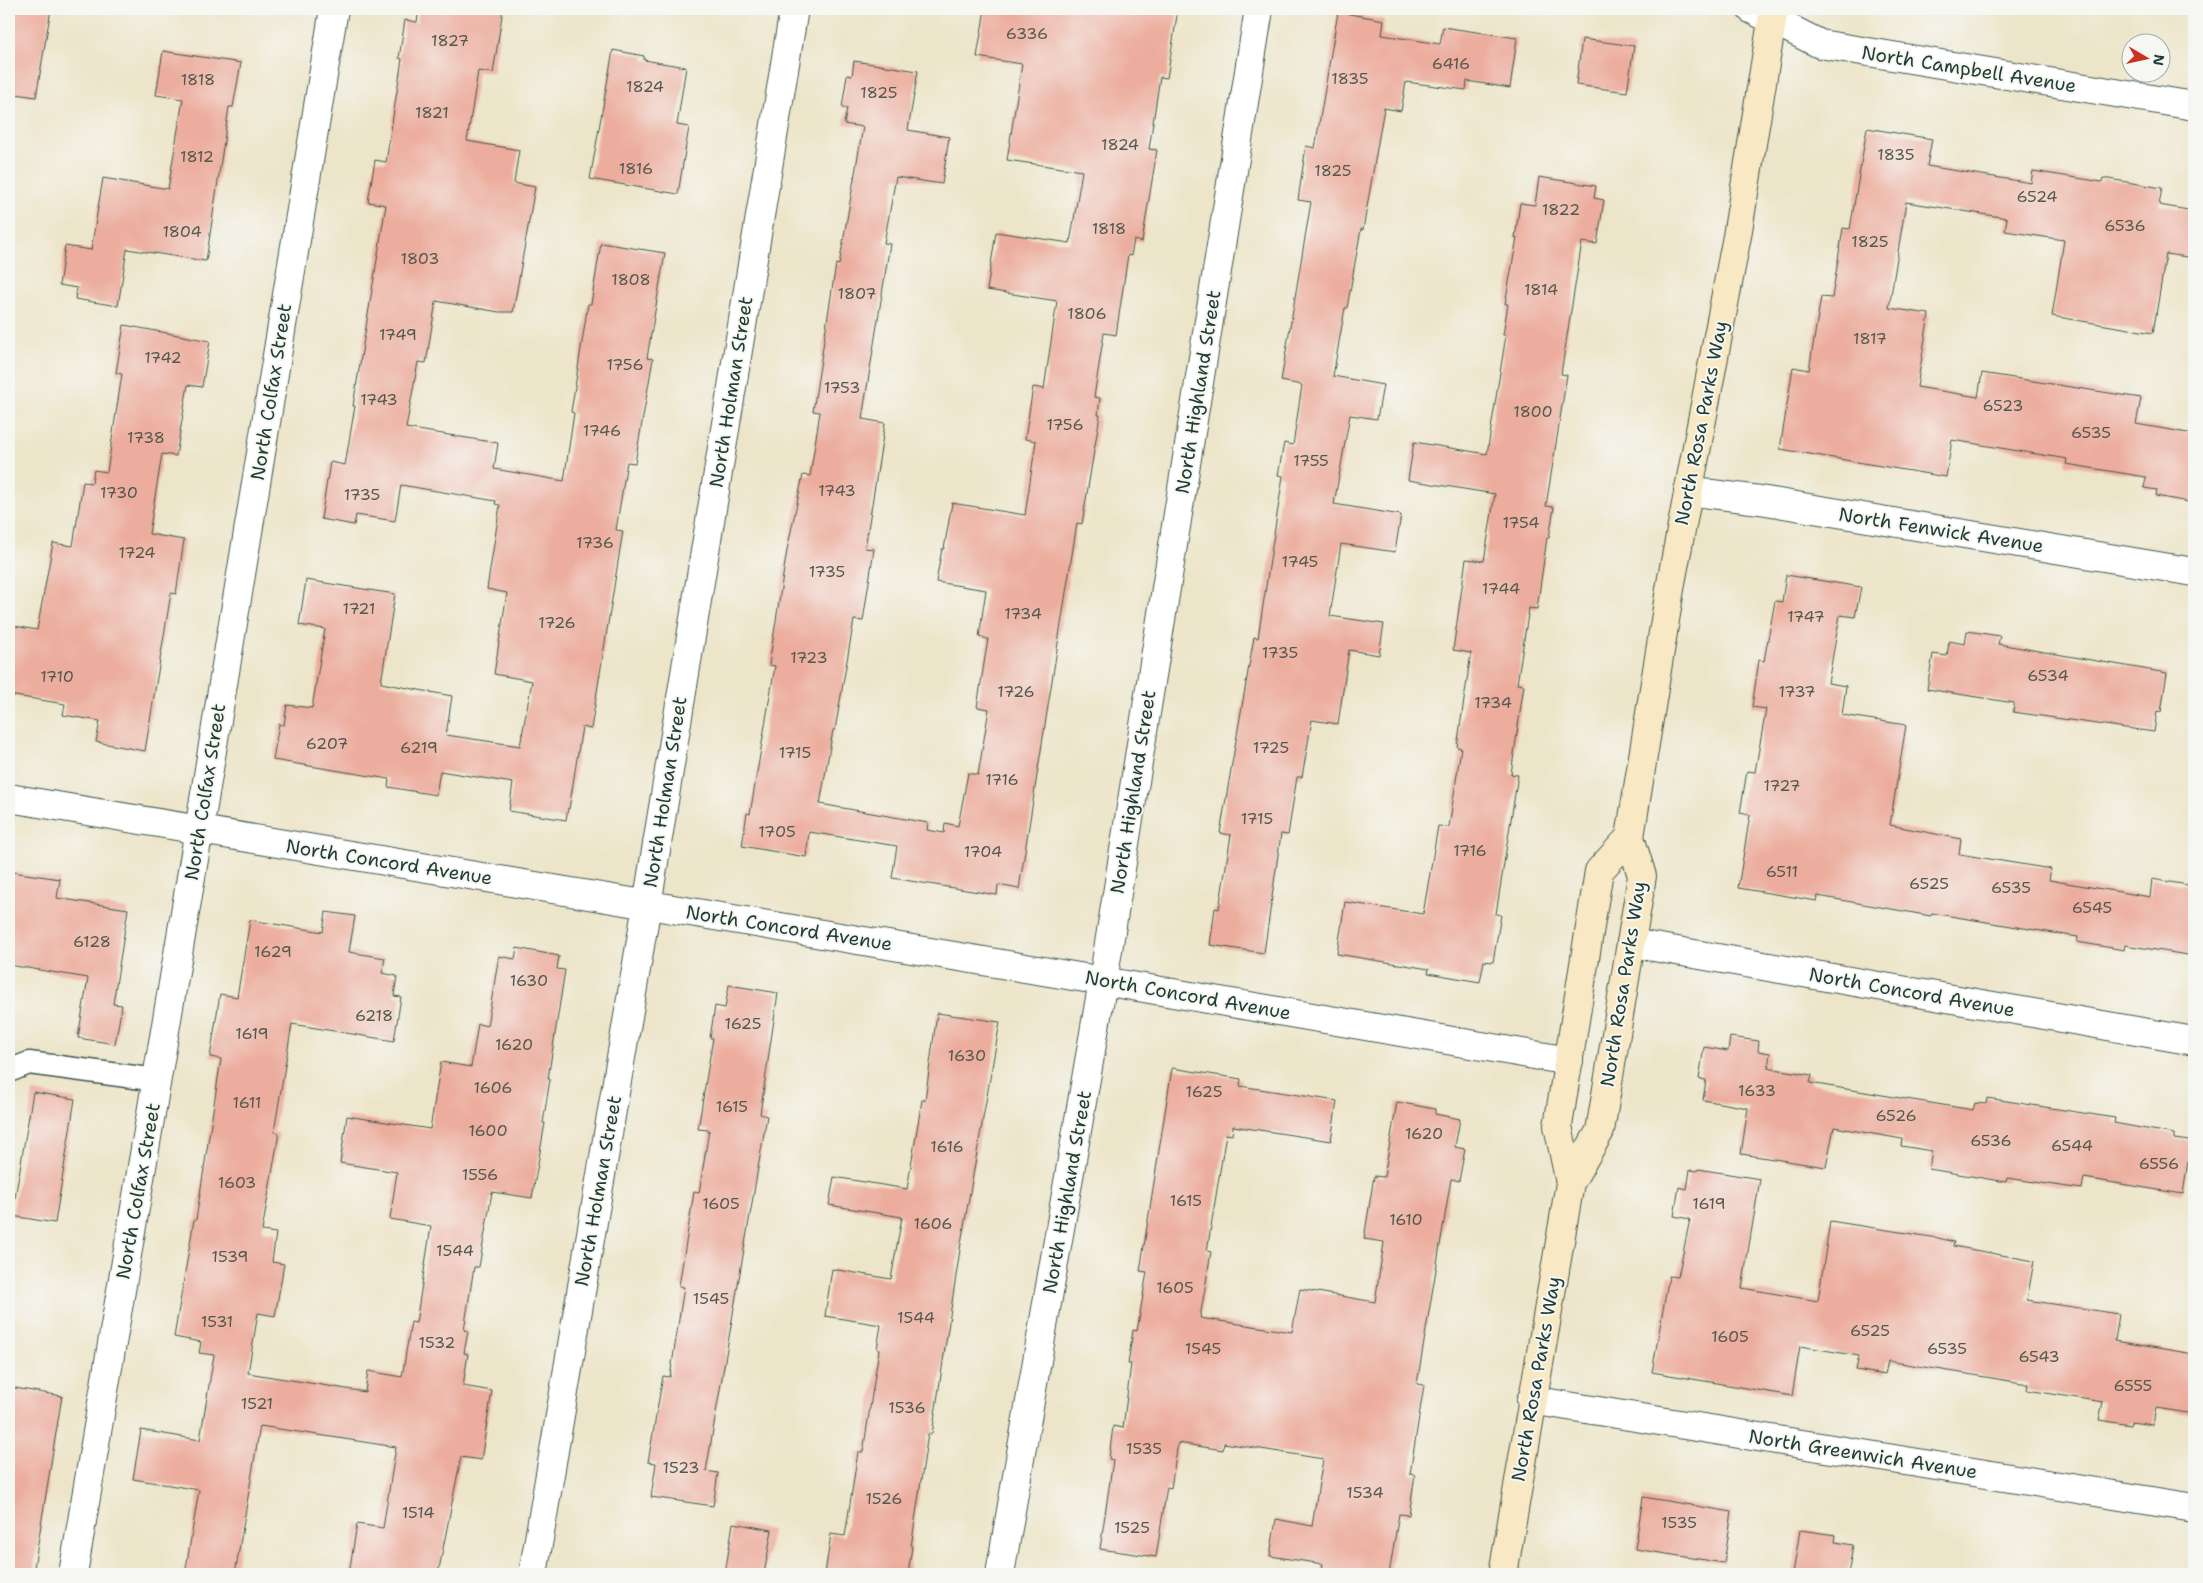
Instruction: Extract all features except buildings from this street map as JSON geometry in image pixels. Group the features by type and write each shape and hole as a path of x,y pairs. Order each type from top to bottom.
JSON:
{"main road":[{"name":"North Rosa Parks Way","path":"1503,1574 1531,1400 1570,1183 1600,1131 1642,876 1630,837 1671,583 1737,236 1766,12"},
{"name":"North Rosa Parks Way","path":"1570,1183 1558,1126 1599,871 1630,837"}],"street":[{"name":"North Colfax Street","path":"73,1574 199,830 334,9"},
{"name":"North Holman Street","path":"533,1574 647,905 794,9"},
{"name":"North Highland Street","path":"1000,1574 1103,981 1259,9"},
{"name":"North Campbell Avenue","path":"1766,12 1820,44 2194,106"},
{"name":"North Fenwick Avenue","path":"1688,491 1760,500 2194,572"},
{"name":"North Concord Avenue","path":"9,798 1569,1061"},
{"name":"North Concord Avenue","path":"1631,943 2194,1041"},
{"name":"North Greenwich Avenue","path":"1531,1400 2194,1508"}],"lane":[{"path":"9,1071 29,1063 157,1080"}]}
